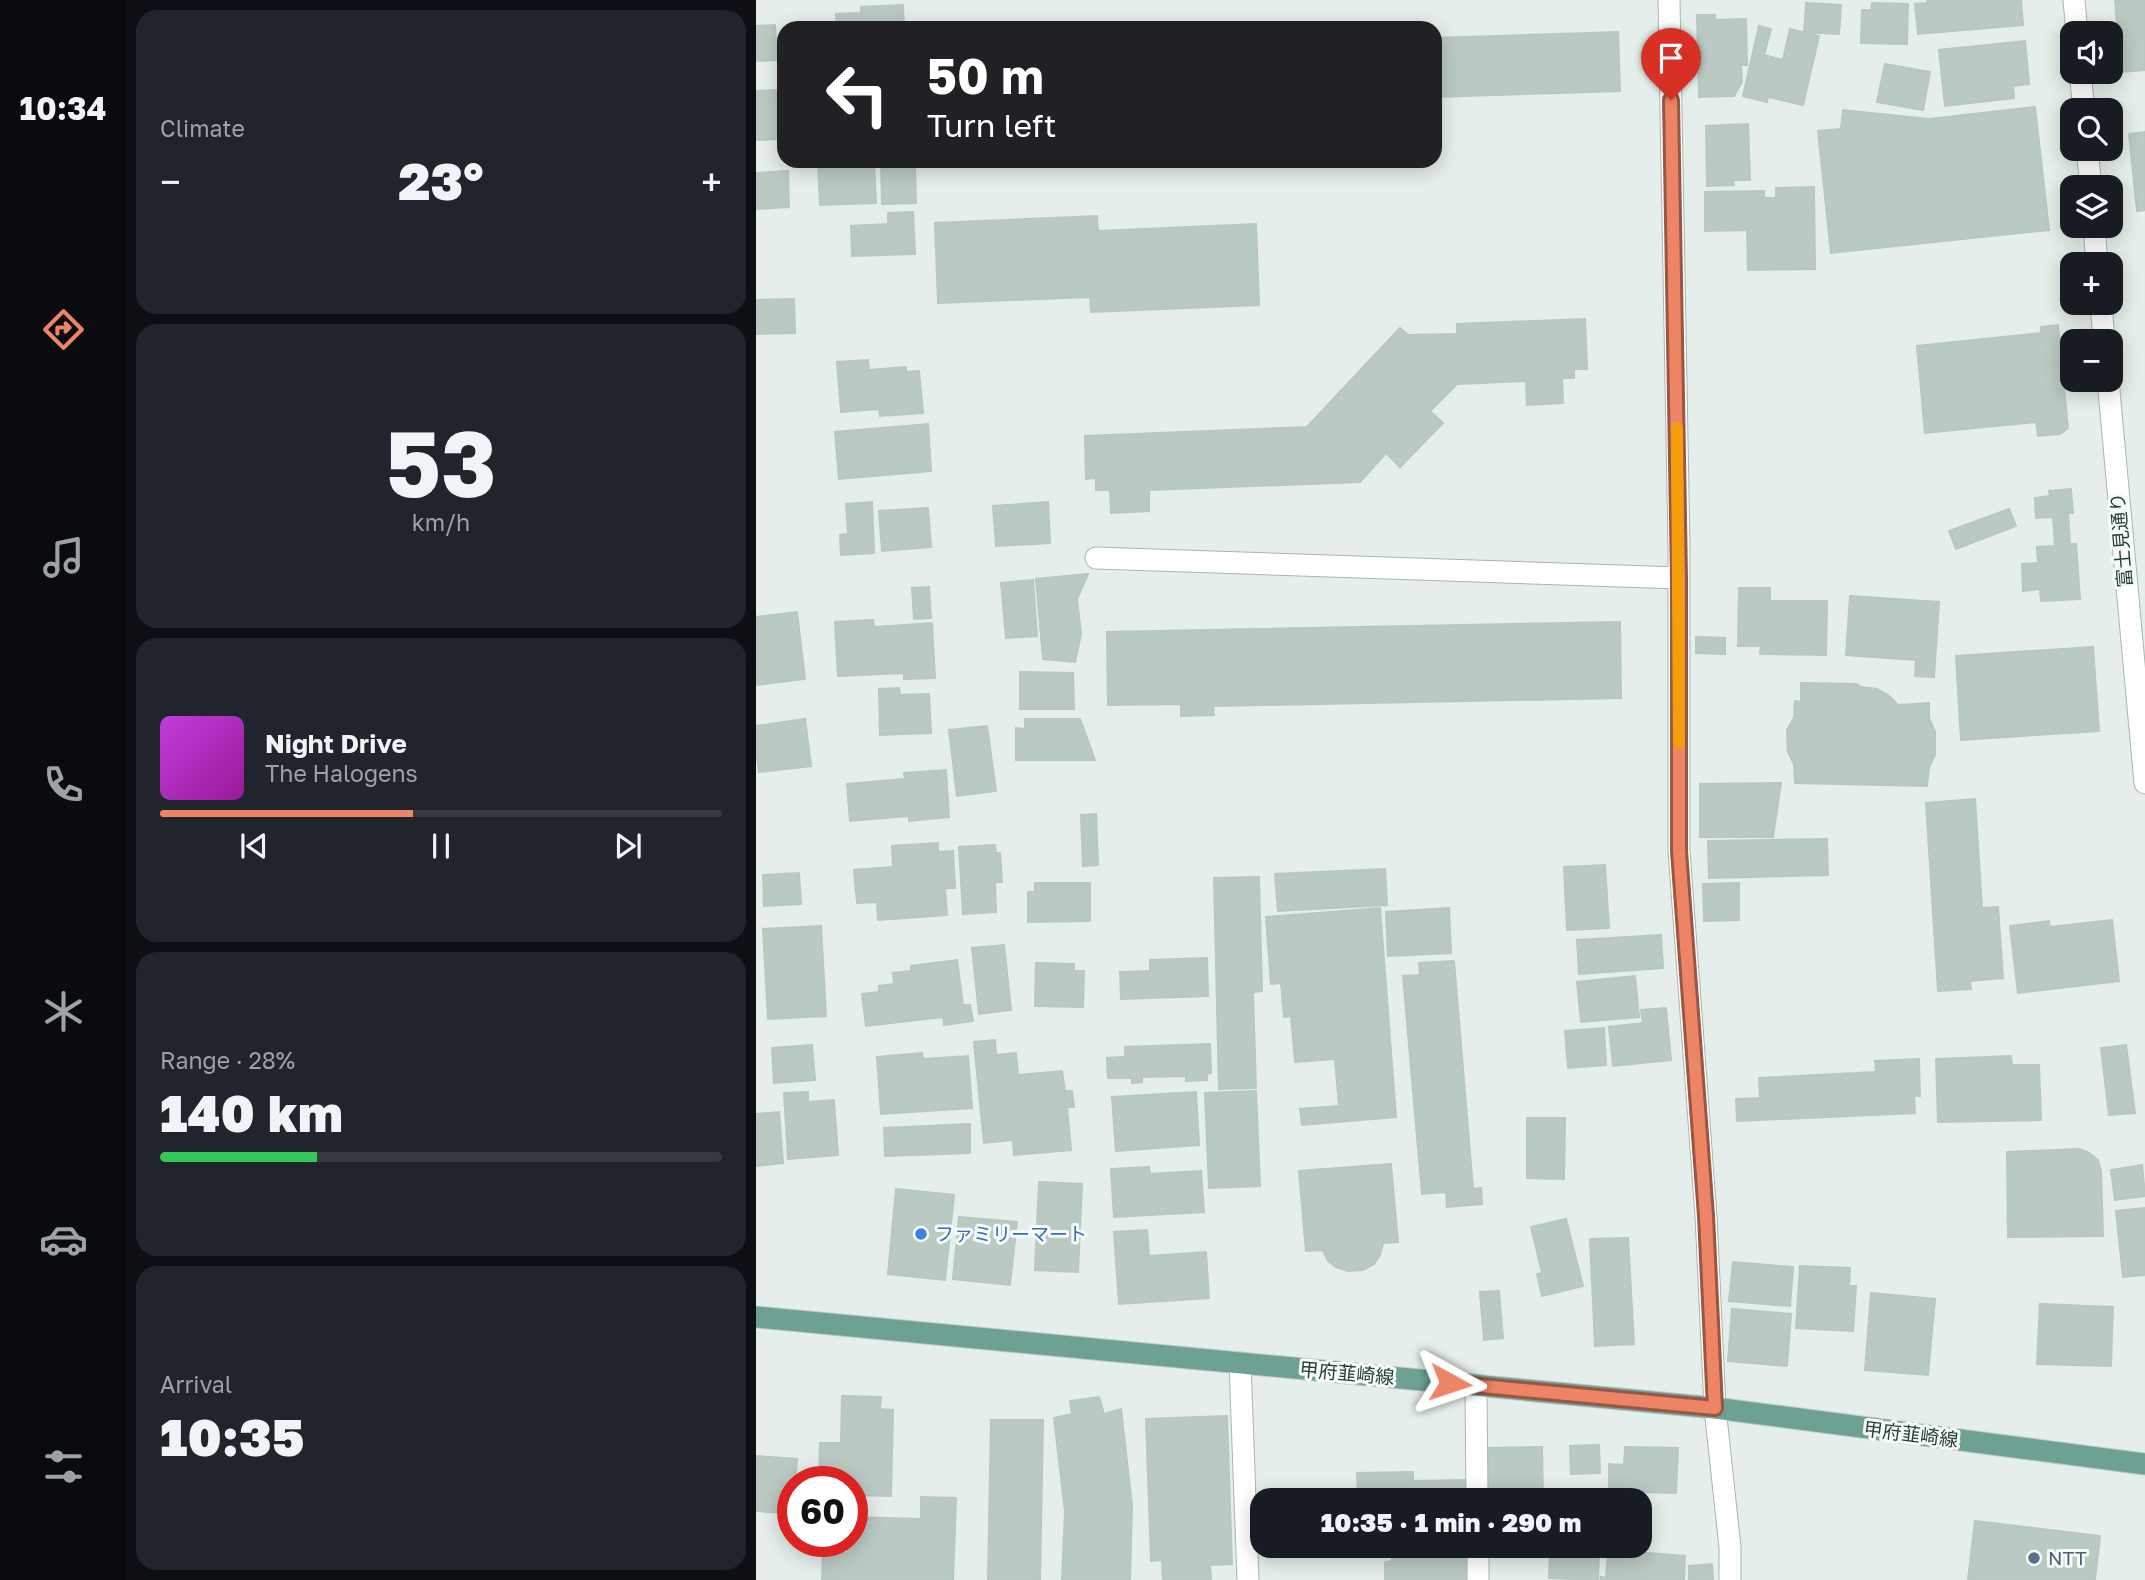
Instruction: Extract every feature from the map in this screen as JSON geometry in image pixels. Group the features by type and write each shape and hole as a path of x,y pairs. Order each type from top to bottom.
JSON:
{"main road":[{"name":"甲府韮崎線","path":"756,1317 1715,1408 2145,1464"}],"street":[{"path":"1669,0 1679,578 1679,851 1706,1216 1715,1408 1730,1547 1730,1580"},
{"path":"2074,0 2076,21"},
{"name":"富士見通り","path":"2109,392 2145,783"},
{"path":"1096,558 1679,578"},
{"path":"1240,1363 1248,1580"},
{"path":"1476,1386 1477,1488"},
{"path":"1478,1558 1478,1580"}],"building":[{"path":"1927,0 2021,0 2023,25 1918,34 1915,4 1928,3"},
{"path":"2115,0 2145,0 2145,70 2123,72 2123,21 2117,21"},
{"path":"1806,3 1841,5 1839,34 1804,32"},
{"path":"1872,3 1908,4 1907,44 1861,43 1862,10 1871,10"},
{"path":"903,5 904,21 836,21 836,14 861,13 861,7"},
{"path":"1697,15 1715,15 1715,20 1746,19 1747,65 1741,65 1742,82 1734,96 1699,97"},
{"path":"775,25 777,60 756,61 756,26"},
{"path":"1759,26 1771,29 1764,55 1783,60 1790,29 1819,36 1803,105 1768,97 1767,102 1743,96"},
{"path":"1618,32 1620,91 1442,97 1442,38"},
{"path":"2025,41 2029,84 2013,86 2014,98 1945,106 1939,50"},
{"path":"1885,64 1930,72 1923,110 1877,102"},
{"path":"776,90 777,139 756,140 756,91"},
{"path":"2035,107 2049,230 1831,253 1818,131 1841,129 1843,110 1929,119"},
{"path":"1748,124 1750,180 1733,180 1734,185 1707,186 1706,126"},
{"path":"2145,132 2145,210 2137,211 2129,134"},
{"path":"818,168 874,168 876,203 820,205"},
{"path":"881,168 915,168 916,203 882,204"},
{"path":"788,171 789,207 756,209 756,173"},
{"path":"1814,187 1815,269 1748,270 1747,230 1705,231 1705,192 1764,191 1764,198 1776,198 1776,188"},
{"path":"913,212 915,254 852,256 851,226 888,224 888,213"},
{"path":"1097,216 1098,231 1256,224 1259,305 1091,312 1090,297 938,303 935,223"},
{"path":"794,299 795,333 756,334 756,300"},
{"path":"1585,319 1587,369 1574,369 1574,378 1562,378 1563,403 1527,405 1526,381 1457,384 1430,411 1443,423 1400,467 1386,453 1360,482 1149,490 1149,511 1111,513 1110,490 1096,490 1096,478 1086,479 1085,436 1307,427 1400,328 1408,335 1457,334 1457,324"},
{"path":"2058,325 2060,392 2065,392 2068,428 2060,434 2038,436 2036,422 1925,433 1917,346 2041,333 2041,327"},
{"path":"868,360 869,370 906,367 906,372 919,371 923,413 880,416 879,409 841,412 837,362"},
{"path":"928,424 931,471 839,479 835,432"},
{"path":"2071,489 2073,513 2068,513 2070,544 2076,544 2080,599 2041,601 2040,589 2023,591 2022,564 2038,563 2037,547 2055,546 2053,517 2036,518 2035,498 2050,496 2049,491"},
{"path":"872,502 874,553 841,555 840,535 848,534 846,504"},
{"path":"1048,502 1050,543 996,546 993,506"},
{"path":"928,508 931,547 882,551 879,511"},
{"path":"2009,509 2016,526 1956,549 1949,531"},
{"path":"1088,574 1077,599 1081,634 1075,662 1043,659 1036,579"},
{"path":"1033,580 1037,636 1006,638 1001,583"},
{"path":"929,587 931,618 914,619 912,588"},
{"path":"1739,588 1770,588 1770,601 1827,601 1826,655 1760,654 1761,646 1738,646"},
{"path":"1850,596 1939,602 1934,677 1915,676 1916,660 1846,655"},
{"path":"797,612 805,679 756,685 756,617"},
{"path":"873,620 874,627 932,623 935,678 904,679 904,673 838,676 835,622"},
{"path":"1620,622 1621,698 1213,706 1214,715 1181,716 1181,704 1108,705 1107,632"},
{"path":"1696,637 1725,638 1725,654 1696,653"},
{"path":"2093,647 2099,731 1961,740 1956,656"},
{"path":"1020,672 1073,673 1074,709 1020,709"},
{"path":"1801,683 1856,684 1877,689 1898,705 1929,703 1929,718 1935,732 1935,755 1929,767 1927,786 1795,783 1794,764 1788,752 1787,730 1794,718 1795,701 1801,702"},
{"path":"899,688 900,695 929,694 931,733 880,735 879,689"},
{"path":"805,719 811,766 759,772 756,726"},
{"path":"1025,719 1080,719 1095,760 1016,760 1016,728 1025,729"},
{"path":"987,726 996,791 957,796 949,730"},
{"path":"946,770 949,817 909,821 909,816 850,821 847,784 905,779 904,773"},
{"path":"1781,783 1773,837 1700,837 1700,784"},
{"path":"1975,799 1982,908 1998,907 2003,978 1970,981 1971,989 1938,991 1926,803"},
{"path":"1096,814 1098,865 1083,866 1081,815"},
{"path":"1827,839 1828,875 1709,878 1708,841"},
{"path":"938,843 938,852 953,851 955,888 945,888 947,915 878,920 877,902 857,903 854,870 893,867 892,846"},
{"path":"995,845 996,853 1000,853 1002,882 995,882 996,912 963,914 959,847"},
{"path":"1605,865 1609,928 1567,930 1564,867"},
{"path":"1385,869 1387,905 1278,911 1275,874"},
{"path":"799,873 801,904 764,906 763,875"},
{"path":"1259,877 1262,991 1253,992 1256,1088 1219,1089 1214,878"},
{"path":"1035,883 1090,883 1090,921 1028,922 1028,892 1035,892"},
{"path":"1739,883 1739,920 1704,921 1703,884"},
{"path":"1380,908 1396,1117 1302,1125 1300,1109 1339,1106 1335,1059 1295,1062 1291,1016 1284,1017 1281,983 1271,984 1266,917"},
{"path":"1449,908 1451,953 1388,956 1386,912"},
{"path":"2112,920 2119,981 2018,993 2010,926 2049,921 2050,927"},
{"path":"821,926 826,1016 768,1019 763,929"},
{"path":"1661,935 1663,968 1579,974 1577,940"},
{"path":"1004,945 1011,1010 979,1014 972,948"},
{"path":"1207,958 1208,996 1121,999 1120,972 1150,971 1150,960"},
{"path":"957,960 963,1005 970,1005 973,1021 944,1025 943,1017 866,1026 862,994 879,992 879,986 894,984 893,973 911,971 911,966"},
{"path":"1454,961 1473,1189 1481,1188 1482,1204 1447,1207 1446,1192 1422,1194 1403,976 1420,975 1419,963"},
{"path":"1036,963 1074,964 1074,971 1084,971 1083,1007 1035,1006"},
{"path":"1635,976 1639,1017 1581,1022 1577,982"},
{"path":"1666,1008 1671,1060 1613,1066 1609,1027 1643,1023 1641,1010"},
{"path":"1604,1028 1606,1065 1568,1068 1565,1031"},
{"path":"995,1040 996,1055 1016,1053 1018,1075 1062,1071 1065,1091 1072,1091 1074,1107 1067,1107 1071,1150 1014,1155 1013,1140 984,1143 974,1042"},
{"path":"1210,1044 1211,1073 1207,1074 1207,1080 1186,1081 1186,1076 1142,1077 1142,1082 1132,1083 1132,1078 1108,1078 1107,1058 1125,1057 1125,1047"},
{"path":"812,1045 815,1080 774,1083 772,1048"},
{"path":"2126,1045 2135,1113 2109,1115 2101,1048"},
{"path":"922,1053 923,1059 968,1056 972,1108 881,1114 877,1057"},
{"path":"2011,1056 2012,1065 2039,1065 2041,1120 1938,1122 1936,1059"},
{"path":"1919,1059 1920,1096 1914,1096 1915,1113 1737,1121 1736,1099 1760,1098 1759,1078 1876,1072 1875,1061"},
{"path":"1256,1091 1260,1186 1209,1188 1205,1093"},
{"path":"808,1092 808,1102 834,1100 838,1155 788,1159 784,1093"},
{"path":"1196,1092 1199,1145 1116,1151 1112,1097"},
{"path":"779,1112 783,1163 756,1166 756,1114"},
{"path":"1527,1118 1565,1118 1564,1179 1527,1178"},
{"path":"970,1124 970,1153 885,1156 884,1128"},
{"path":"2079,1149 2098,1160 2101,1171 2103,1236 2008,1237 2007,1152"},
{"path":"1391,1164 1398,1242 1383,1243 1374,1264 1363,1270 1348,1271 1336,1267 1328,1261 1323,1250 1306,1251 1299,1171"},
{"path":"2142,1165 2145,1196 2115,1200 2111,1170"},
{"path":"1149,1167 1150,1174 1201,1171 1204,1212 1114,1217 1111,1169"},
{"path":"1039,1182 1082,1184 1078,1272 1035,1270"},
{"name":"ファミリーマート","path":"896,1189 954,1195 945,1280 888,1274"},
{"path":"2145,1208 2145,1275 2123,1277 2116,1211"},
{"path":"959,1217 1017,1222 1010,1285 953,1279"},
{"path":"1566,1219 1583,1286 1542,1296 1537,1274 1542,1273 1531,1227"},
{"path":"1147,1230 1149,1256 1206,1252 1209,1298 1119,1304 1114,1232"},
{"path":"1628,1238 1634,1344 1595,1346 1590,1239"},
{"path":"1733,1262 1793,1267 1790,1306 1729,1301"},
{"path":"1800,1266 1850,1268 1849,1286 1856,1286 1853,1331 1796,1328"},
{"path":"1499,1291 1503,1338 1484,1340 1480,1292"},
{"path":"1871,1293 1935,1299 1928,1375 1865,1370"},
{"path":"2040,1304 2113,1307 2111,1366 2037,1364"},
{"path":"1732,1309 1791,1314 1787,1366 1728,1361"},
{"path":"842,1396 881,1397 880,1409 893,1410 891,1496 868,1495 868,1466 819,1466 820,1443 841,1443"},
{"path":"1099,1397 1104,1414 1121,1409 1132,1505 1130,1580 1062,1580 1065,1512 1054,1418 1072,1414 1070,1401"},
{"path":"1227,1416 1232,1564 1210,1565 1211,1580 1163,1580 1162,1560 1151,1561 1146,1419"},
{"path":"991,1420 1043,1420 1040,1580 988,1580"},
{"path":"1599,1445 1600,1473 1571,1474 1570,1446"},
{"path":"1542,1447 1543,1488 1489,1488 1488,1448"},
{"path":"1625,1447 1678,1448 1676,1493 1652,1492 1652,1488 1609,1488 1609,1464 1624,1465"},
{"path":"756,1456 797,1459 796,1466 777,1466 777,1512 756,1511"},
{"path":"1413,1472 1413,1481 1469,1480 1469,1488 1358,1488 1357,1473"},
{"path":"921,1497 956,1498 953,1580 822,1580 823,1557 868,1557 868,1517 921,1519"},
{"name":"NTT","path":"1975,1521 2100,1536 2095,1580 1968,1580"},
{"path":"1652,1553 1685,1556 1684,1580 1600,1580 1601,1577 1606,1578 1607,1558 1652,1558"},
{"path":"1392,1558 1466,1558 1466,1580 1385,1580 1385,1562 1392,1561"},
{"path":"1550,1558 1599,1558 1598,1580 1549,1578"},
{"path":"1712,1564 1713,1580 1689,1580 1689,1566"}],"slow traffic":[{"path":"1677,428 1679,743"}],"place":[{"name":"ファミリーマート","path":"921,1234"},
{"name":"NTT","path":"2034,1558"}],"route":[{"path":"1450,1383 1715,1408 1706,1216 1679,851 1679,578 1671,100"}]}
